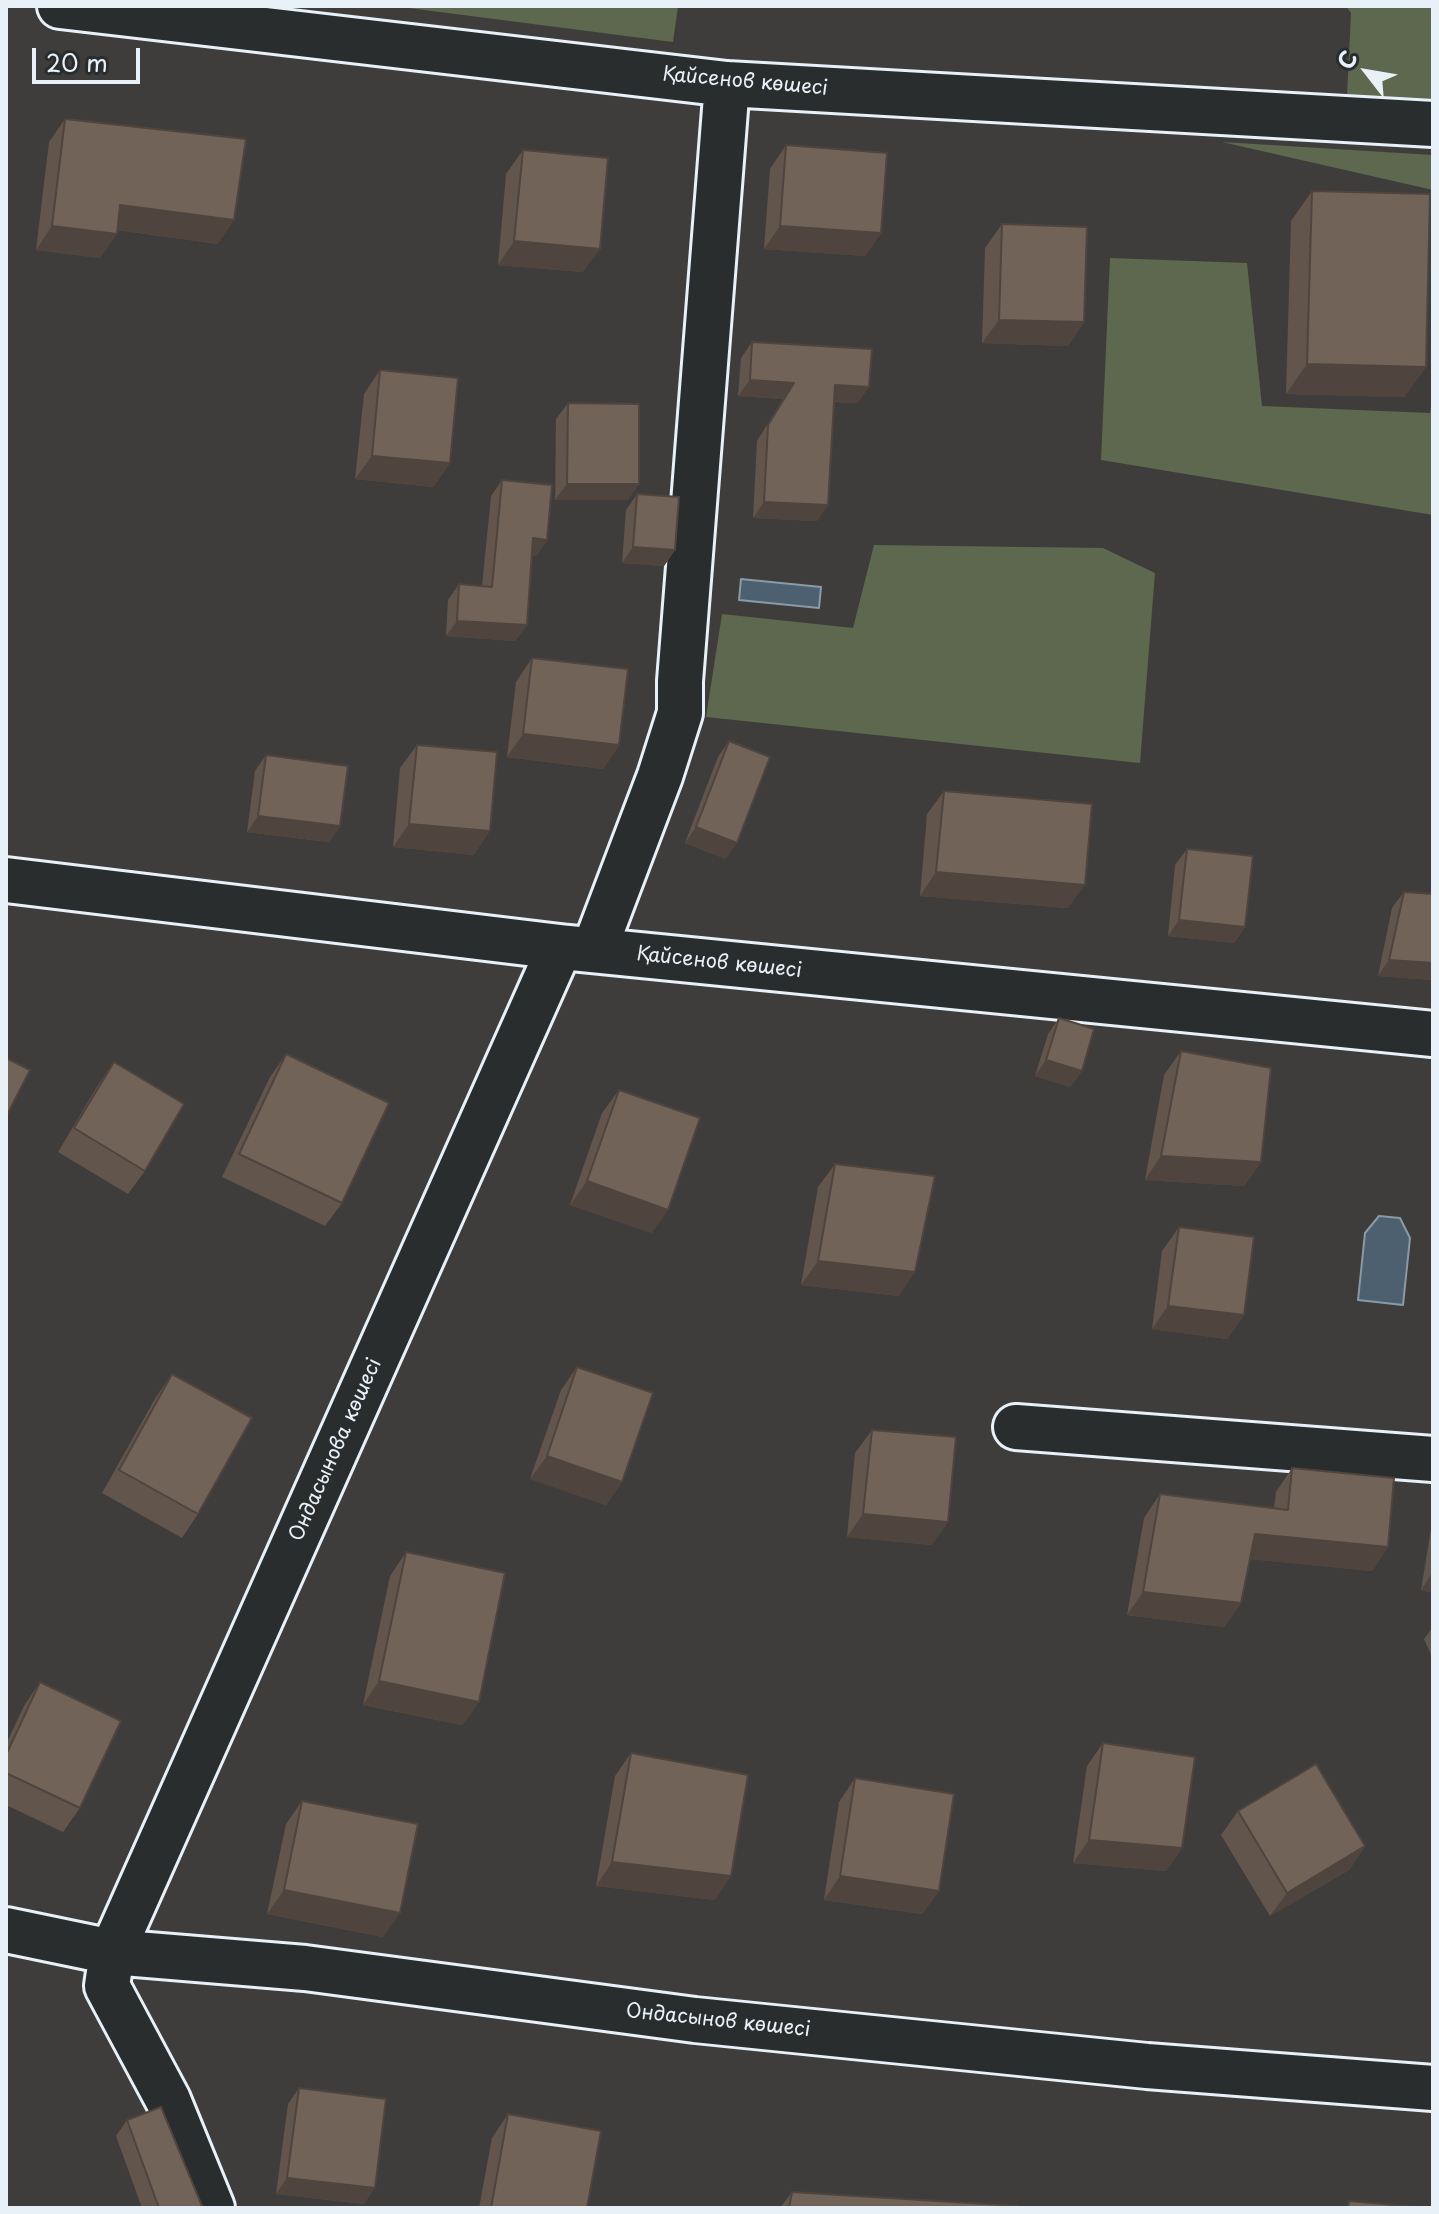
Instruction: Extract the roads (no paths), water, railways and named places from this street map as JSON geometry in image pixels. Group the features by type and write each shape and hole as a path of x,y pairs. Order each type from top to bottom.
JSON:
{"street":[{"name":"Қайсенов көшесі","path":"60,6 727,84 1433,124"},
{"name":"Ондасынова көшесі","path":"112,1952 660,776 680,713 727,84"},
{"name":"Қайсенов көшесі","path":"6,880 577,949 1433,1034"},
{"path":"1016,1427 1433,1459"},
{"name":"Ондасынов көшесі","path":"6,1930 112,1952 305,1968 711,2021 1147,2066 1433,2088"},
{"path":"112,1952 107,1986 168,2100 212,2208"}],"water":[{"path":"741,579 821,587 819,608 739,600"},
{"path":"1379,1216 1400,1218 1410,1238 1403,1305 1358,1300 1365,1233"}]}
